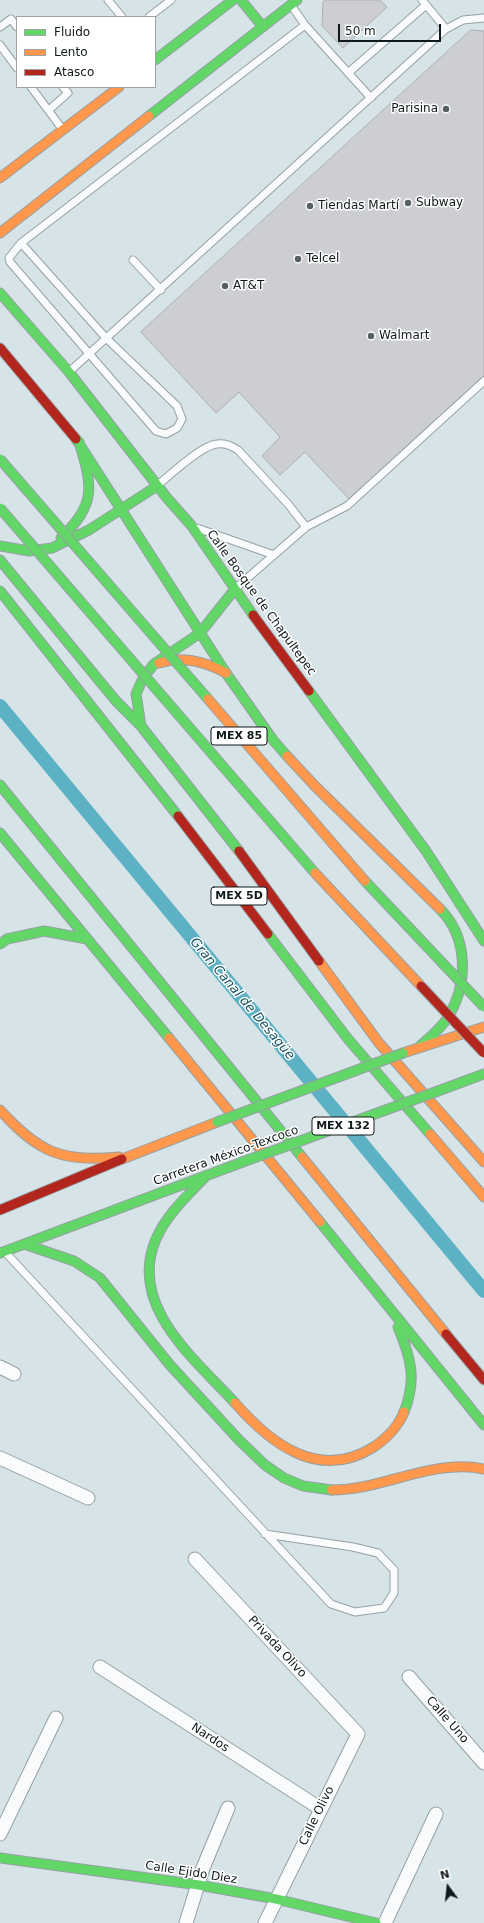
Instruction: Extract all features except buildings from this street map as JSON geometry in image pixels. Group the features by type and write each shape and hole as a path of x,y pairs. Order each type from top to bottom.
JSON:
{"main road":[{"path":"156,59 233,0"},
{"path":"241,0 263,27"},
{"path":"0,233 294,2"},
{"path":"0,178 118,88"},
{"name":"Calle Bosque de Chapultepec","path":"0,293 69,372 157,486 190,525 426,851 484,941"},
{"path":"0,348 79,442 120,509 226,674 273,740 315,786 446,915 458,936 463,959 463,970 459,993 450,1015 435,1034 417,1048"},
{"path":"52,548 81,518 86,506 87,465 79,442"},
{"name":"MEX 85","path":"0,458 354,869 484,1007"},
{"path":"0,546 29,551 52,548 89,530 157,486"},
{"name":"MEX 85","path":"0,508 322,882 484,1053"},
{"path":"0,560 116,701 141,726 224,830 379,1043 484,1162"},
{"path":"141,726 136,710 136,694 143,678 154,664 200,633 235,589"},
{"name":"MEX 5D","path":"0,591 173,809 348,1039 484,1197"},
{"path":"154,664 173,660 193,660 204,662 226,674"},
{"path":"0,785 484,1380"},
{"path":"0,833 389,1306 484,1425"},
{"path":"0,944 7,938 44,931 87,938"},
{"path":"0,1210 129,1156 217,1122 417,1048 484,1027"},
{"name":"Carretera México-Texcoco","path":"2,1252 207,1175 484,1074"},
{"path":"0,1110 34,1144 51,1153 83,1158 106,1159 129,1156"},
{"path":"207,1175 166,1222 153,1246 149,1270 153,1295 164,1321 179,1343 264,1434 286,1449 312,1459 337,1461 363,1454 384,1441 400,1422 408,1405 412,1382 408,1353 389,1306"},
{"path":"24,1244 81,1265 102,1281 119,1300 160,1354 244,1446 264,1464 284,1478 304,1485 331,1490 357,1489 428,1471 457,1466 484,1469"},
{"name":"Calle Ejido Diez","path":"0,1858 199,1885 276,1899 376,1923"}],"street":[{"path":"0,1367 14,1374"},
{"path":"0,1458 88,1498"},
{"name":"Privada Olivo","path":"195,1560 358,1734"},
{"name":"Nardos","path":"100,1667 321,1809"},
{"name":"Calle Uno","path":"409,1677 484,1763"},
{"path":"0,1834 56,1718"},
{"name":"Calle Olivo","path":"265,1923 358,1734"},
{"path":"186,1923 203,1868 228,1808"},
{"path":"385,1923 436,1814"}],"lane":[{"path":"108,0 121,16"},
{"path":"150,16 171,0"},
{"path":"294,2 305,24 371,98"},
{"path":"348,72 424,3 446,29"},
{"path":"69,372 161,290 446,29 463,20 484,18"},
{"path":"0,27 11,19 16,26"},
{"path":"21,243 106,338 177,406 182,419 177,428 166,434 156,431 10,262 10,254 21,243 305,24"},
{"path":"0,45 16,67"},
{"path":"32,88 63,130"},
{"path":"49,110 68,93 64,88"},
{"path":"133,260 161,290"},
{"path":"235,589 306,527 347,506 484,381"},
{"path":"157,486 188,459 216,444 227,444 238,450 288,504 306,527"},
{"path":"190,525 274,555"},
{"path":"2,1252 265,1534 331,1604 356,1612 384,1608 394,1593 394,1570 378,1552 265,1534"}],"waterway":[{"name":"Gran Canal de Desagüe","path":"0,706 484,1291"}],"traffic: fast":[{"path":"156,59 233,0"},
{"path":"241,0 263,27"},
{"path":"149,116 297,0"},
{"path":"0,293 69,372 167,498 191,525 253,615"},
{"path":"76,439 226,673 273,740 287,756"},
{"path":"61,538 81,515 86,505 89,483 79,442"},
{"path":"0,459 208,699"},
{"path":"0,546 29,551 52,548 89,530 157,486"},
{"path":"0,508 315,873"},
{"path":"0,560 116,701 141,726 239,851"},
{"path":"141,726 136,694 143,678 154,664 200,633 235,589"},
{"path":"0,591 178,816"},
{"path":"309,691 426,851 484,941"},
{"path":"0,785 302,1157"},
{"path":"0,833 169,1038"},
{"path":"365,881 484,1007"},
{"path":"420,1046 439,1029 448,1017 455,1004 462,976 461,947 449,921 440,909"},
{"path":"0,944 7,939 44,931 87,939"},
{"path":"268,934 348,1039 430,1134"},
{"path":"217,1122 403,1053"},
{"path":"438,1091 484,1074"},
{"path":"248,1160 438,1091"},
{"path":"0,1253 248,1160"},
{"path":"207,1175 172,1213 156,1239 149,1264 151,1287 158,1309 170,1330 185,1350 235,1403"},
{"path":"320,1222 484,1425"},
{"path":"24,1244 74,1261 100,1278 170,1365 239,1440 265,1465 284,1478 303,1486 332,1490"},
{"path":"398,1327 411,1369 410,1390 404,1412"},
{"path":"0,1858 199,1885 276,1899 376,1923"}],"traffic: slow":[{"path":"0,178 118,88"},
{"path":"0,233 149,116"},
{"path":"159,663 176,660 193,661 210,665 226,673"},
{"path":"208,699 365,881"},
{"path":"287,756 315,786 440,909"},
{"path":"315,873 421,986"},
{"path":"319,961 379,1043 484,1162"},
{"path":"403,1053 484,1027"},
{"path":"169,1038 320,1222"},
{"path":"0,1110 27,1136 52,1152 82,1158 119,1157"},
{"path":"122,1159 217,1122"},
{"path":"430,1134 484,1197"},
{"path":"302,1157 446,1334"},
{"path":"235,1403 264,1432 279,1444 296,1453 314,1459 333,1461 352,1457 377,1445 395,1428 404,1412"},
{"path":"332,1490 351,1489 446,1468 465,1467 484,1469"}],"traffic: jam":[{"path":"0,348 76,439"},
{"path":"253,615 309,691"},
{"path":"178,816 268,934"},
{"path":"239,851 319,961"},
{"path":"421,986 484,1053"},
{"path":"0,1210 122,1159"},
{"path":"446,1334 484,1380"}],"place":[{"name":"Parisina","path":"446,109"},
{"name":"Subway","path":"408,203"},
{"name":"Tiendas Martí","path":"310,206"},
{"name":"Telcel","path":"298,259"},
{"name":"AT&T","path":"225,286"},
{"name":"Walmart","path":"371,336"}]}
